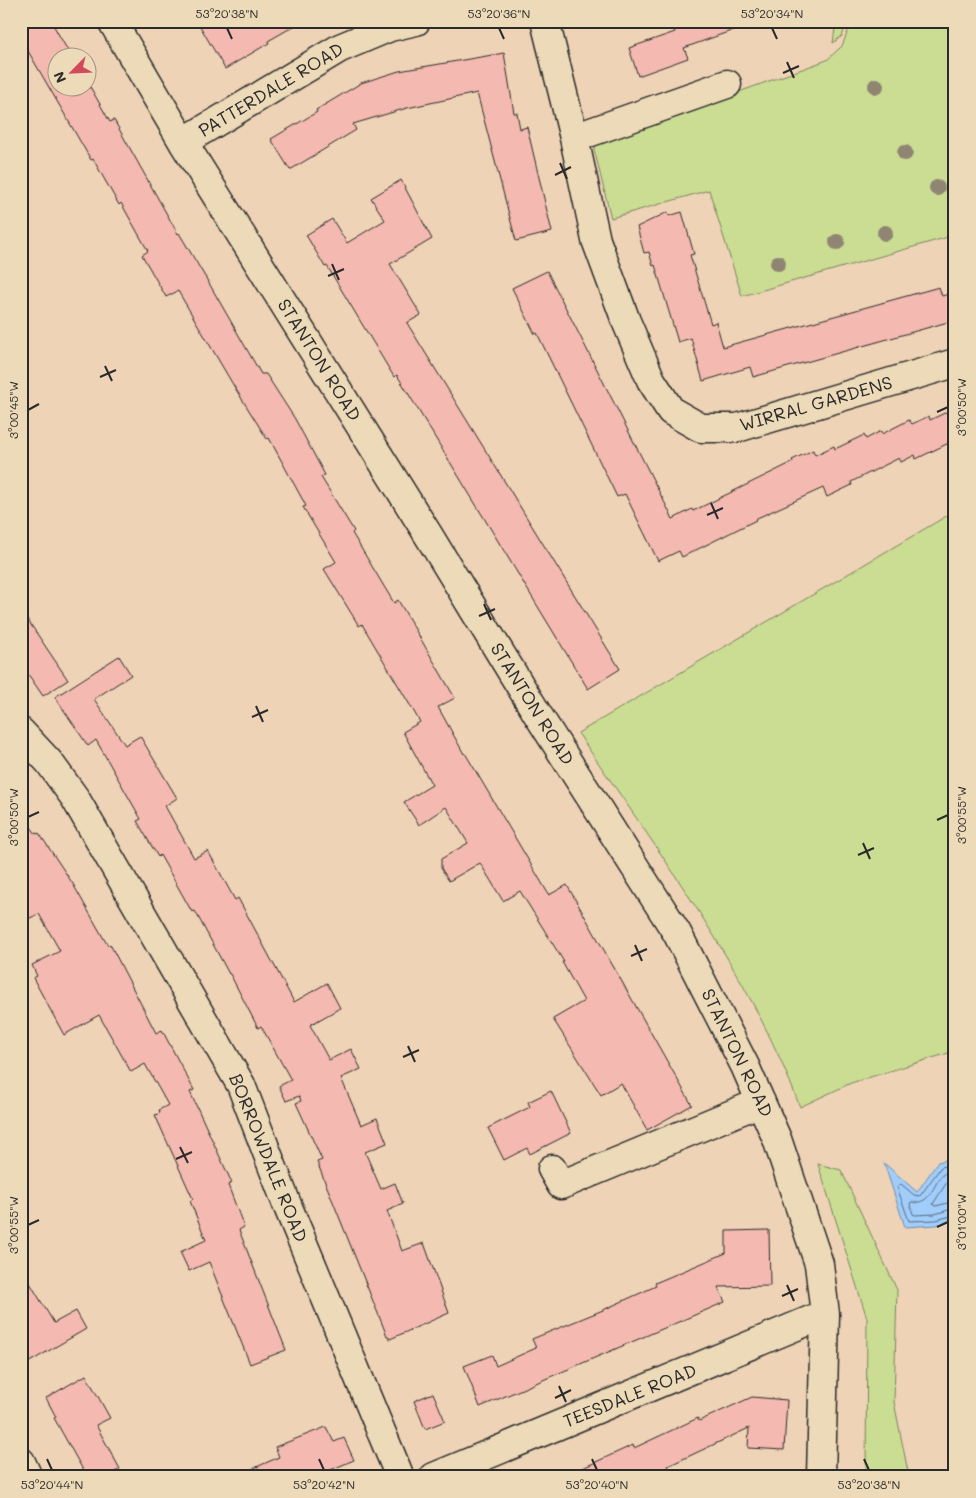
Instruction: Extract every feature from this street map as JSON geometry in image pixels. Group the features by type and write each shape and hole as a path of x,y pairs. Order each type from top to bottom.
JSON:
{"street":[{"name":"STANTON ROAD","path":"112,21 183,142 429,536 538,715 677,933 745,1066 777,1139 819,1264 825,1314 821,1477"},
{"name":"PATTERDALE ROAD","path":"183,142 340,48 390,27 416,21"},
{"name":"WIRRAL GARDENS","path":"545,21 574,138 596,240 626,321 651,380 671,411 701,428 737,428 955,363"},
{"path":"574,138 727,84"},
{"name":"BORROWDALE ROAD","path":"21,732 49,762 75,798 241,1085 292,1216 400,1477"},
{"path":"552,1169 561,1185 761,1102"},
{"name":"TEESDALE ROAD","path":"434,1477 825,1314"},
{"path":"21,1462 28,1477"}],"green space":[{"path":"836,21 848,21 842,36 833,43"},
{"path":"852,21 955,21 955,137 949,138 955,159 955,235 742,296 709,190 611,218 594,149 598,141 827,60 842,46"},
{"path":"955,511 955,1051 851,1083 800,1107 779,1057 729,961 670,868 578,733"},
{"path":"818,1164 841,1170 897,1290 894,1402 909,1477 866,1477 867,1318"}],"water":[{"path":"955,1158 955,1219 937,1225 905,1227 884,1163 917,1192 938,1162"}],"building":[{"path":"21,21 51,21 66,48 48,48 48,86 21,39"},
{"path":"197,21 303,21 225,69"},
{"path":"671,21 749,21 750,24 684,48 688,58 638,76 629,48 675,32"},
{"path":"504,53 514,113 517,113 520,129 527,127 552,232 516,241 477,93 407,108 353,124 356,130 290,170 271,139 361,83 399,71"},
{"path":"55,98 96,98 110,122 114,120 178,234 210,285 261,374 266,374 295,419 325,475 321,477 354,531 352,533 394,603 398,600 455,698 438,707 464,754 549,895 567,885 692,1105 647,1130 621,1083 601,1095 553,1019 584,1001 562,962 564,962 520,891 503,901 480,863 449,881 441,868 441,859 468,843 446,807 419,825 404,802 432,785 403,732 420,722 362,624 359,626 324,569 336,562 303,507 306,506 269,438 267,439 235,388 178,291 166,297 142,255 148,251 121,203 119,205 93,159 91,160"},
{"path":"401,180 432,239 390,264 421,315 407,323 620,669 588,689 397,375 394,377 327,266 325,267 306,235 332,219 347,243 385,220 371,198"},
{"path":"668,212 669,216 682,212 694,254 690,255 711,324 716,322 723,347 939,287 942,296 955,292 955,320 753,377 750,367 703,381 691,338 678,342 655,265 653,266 649,252 644,253 637,227"},
{"path":"547,271 673,519 793,462 792,460 813,450 815,455 834,446 835,449 864,435 866,439 881,431 882,434 909,420 912,424 929,416 930,420 955,408 955,440 916,459 915,455 901,462 899,458 851,482 852,485 827,497 823,488 755,519 682,557 679,551 658,561 625,494 617,497 537,333 535,334 512,288"},
{"path":"21,610 68,680 43,696 21,664"},
{"path":"119,656 131,675 94,699 125,745 140,736 177,798 165,806 194,858 208,851 235,900 238,898 294,1002 327,983 340,1008 310,1025 329,1060 351,1049 361,1069 341,1078 361,1125 377,1118 387,1143 365,1152 381,1189 395,1183 403,1204 387,1211 402,1251 424,1243 449,1313 390,1339 387,1336 317,1162 322,1160 296,1103 301,1101 299,1096 286,1101 279,1086 291,1080 261,1026 258,1028 195,911 192,912 160,855 158,857 137,821 141,819 96,740 88,746 55,697"},
{"path":"21,813 36,834 39,833 73,884 108,946 110,944 156,1033 162,1030 194,1090 190,1092 232,1183 228,1185 244,1227 239,1230 286,1350 250,1364 209,1262 189,1271 180,1252 206,1240 190,1201 193,1199 155,1115 160,1113 159,1110 168,1105 145,1064 131,1072 99,1015 64,1035 33,978 37,976 32,965 60,951 39,914 21,922"},
{"path":"551,1091 571,1133 530,1154 527,1148 504,1160 488,1128 530,1107 528,1102"},
{"path":"769,1230 770,1286 718,1287 725,1302 480,1407 464,1366 492,1355 496,1366 536,1348 532,1339 603,1310 656,1286 655,1283 726,1253 726,1231"},
{"path":"21,1268 54,1323 76,1311 86,1329 21,1367"},
{"path":"86,1375 110,1418 96,1425 120,1469 106,1477 87,1477 54,1418 56,1417 46,1398"},
{"path":"433,1393 445,1421 425,1429 414,1401"},
{"path":"752,1397 787,1400 784,1450 748,1448 749,1428 668,1466 673,1477 563,1477 633,1445 634,1448 698,1418 699,1421"},
{"path":"326,1427 334,1442 344,1438 354,1460 314,1477 234,1477 279,1457 275,1447"}]}
